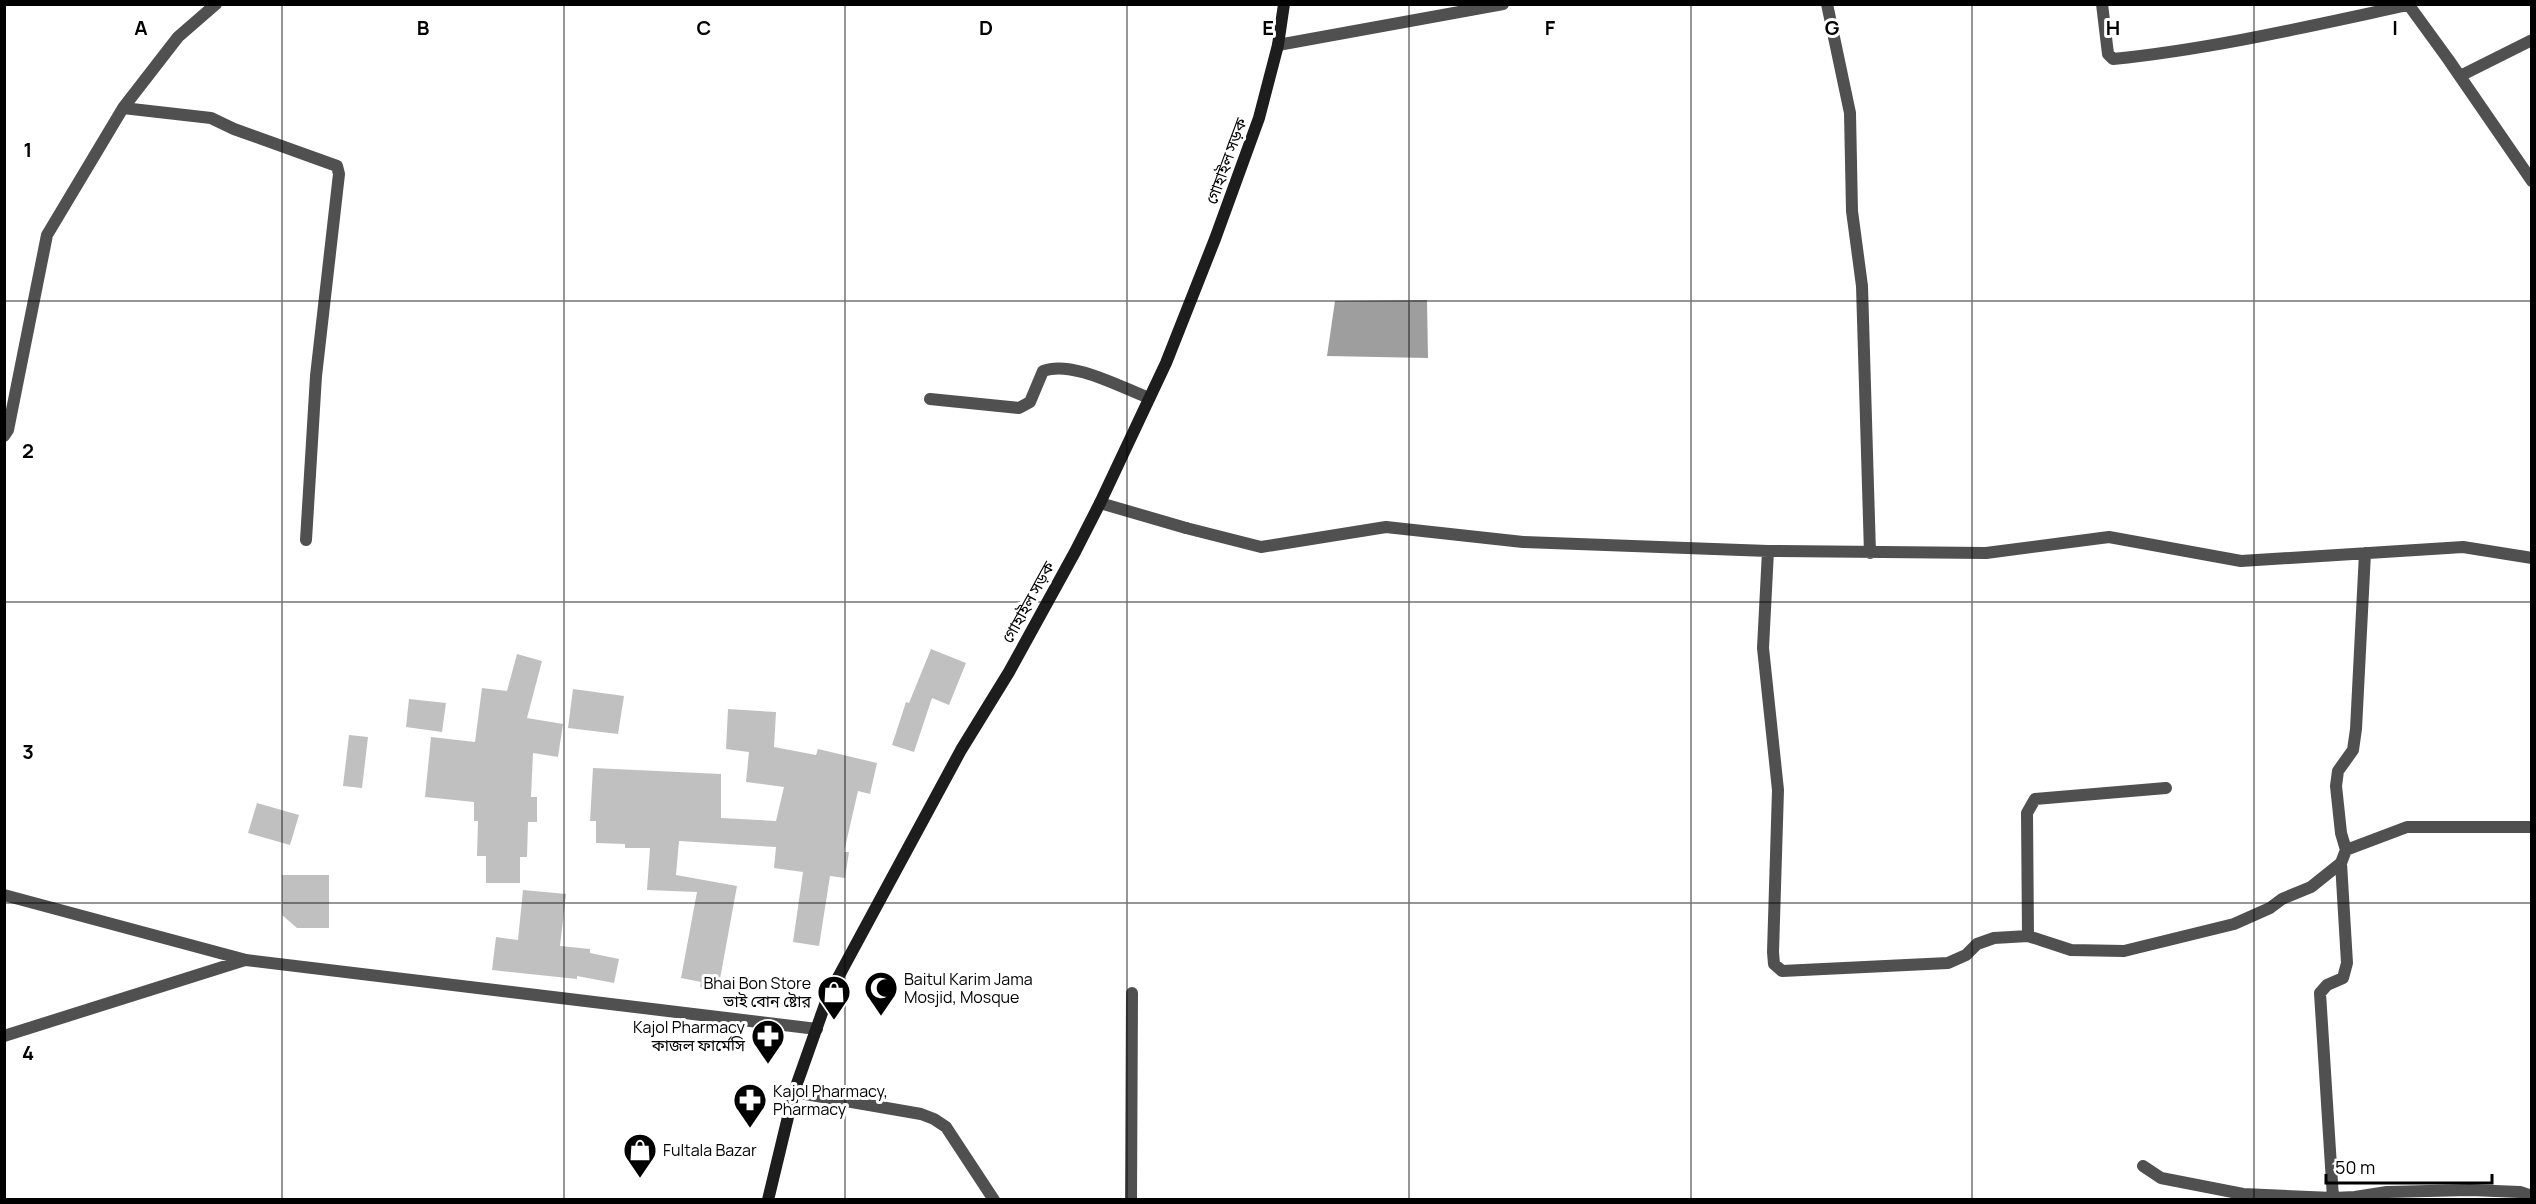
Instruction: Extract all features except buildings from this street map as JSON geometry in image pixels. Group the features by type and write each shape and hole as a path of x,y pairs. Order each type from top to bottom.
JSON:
{"main road":[{"name":"গোহাইল সড়ক","path":"768,1200 794,1092 828,996 961,750 1009,672 1100,503 1149,398 1215,239 1256,129 1278,45 1284,4"}],"street":[{"path":"4,436 8,430 47,236 123,108 178,37 216,4"},
{"path":"1278,45 1503,4"},
{"path":"1827,4 1850,113 1852,211 1862,286 1870,553"},
{"path":"2102,4 2108,54 2113,59 2151,55 2274,34 2408,5 2532,181"},
{"path":"2460,76 2532,40"},
{"path":"123,108 211,118 234,129 337,166 339,174 316,376 306,540"},
{"path":"930,399 1019,408 1030,402 1043,371 1052,367 1071,369 1149,398"},
{"path":"1100,503 1261,548 1386,527 1523,542 1768,551 1986,553 2109,537 2241,561 2463,548 2532,558"},
{"path":"1768,551 1764,648 1778,790 1774,964 1782,971 1948,963 1966,955 1977,944 1994,938 2028,936 2070,950 2124,951 2234,924 2311,887 2341,863"},
{"path":"2333,1198 2320,993 2327,985 2343,978 2347,963 2341,863 2346,850 2341,833 2336,786 2338,771 2353,750 2356,729 2365,553"},
{"path":"2028,936 2027,813 2035,799 2166,788"},
{"path":"2346,850 2406,827 2532,827"},
{"path":"4,895 246,960 816,1029"},
{"path":"4,1036 246,960"},
{"path":"1131,1200 1132,993"},
{"path":"794,1092 921,1114 934,1119 946,1127 994,1200"},
{"path":"2143,1166 2161,1178 2242,1194 2333,1198 2387,1192 2470,1190 2520,1192 2532,1196"}],"shaded area":[{"path":"1427,300 1428,358 1327,356 1335,301"}],"place":[{"name":"Baitul Karim Jama Mosjid, Mosque","path":"881,1017"},
{"name":"Bhai Bon Store ভাই বোন ষ্টোর","path":"834,1021"},
{"name":"Kajol Pharmacy কাজল ফার্মেসি","path":"768,1065"},
{"name":"Kajol Pharmacy, Pharmacy","path":"750,1129"},
{"name":"Fultala Bazar","path":"640,1179"}]}
